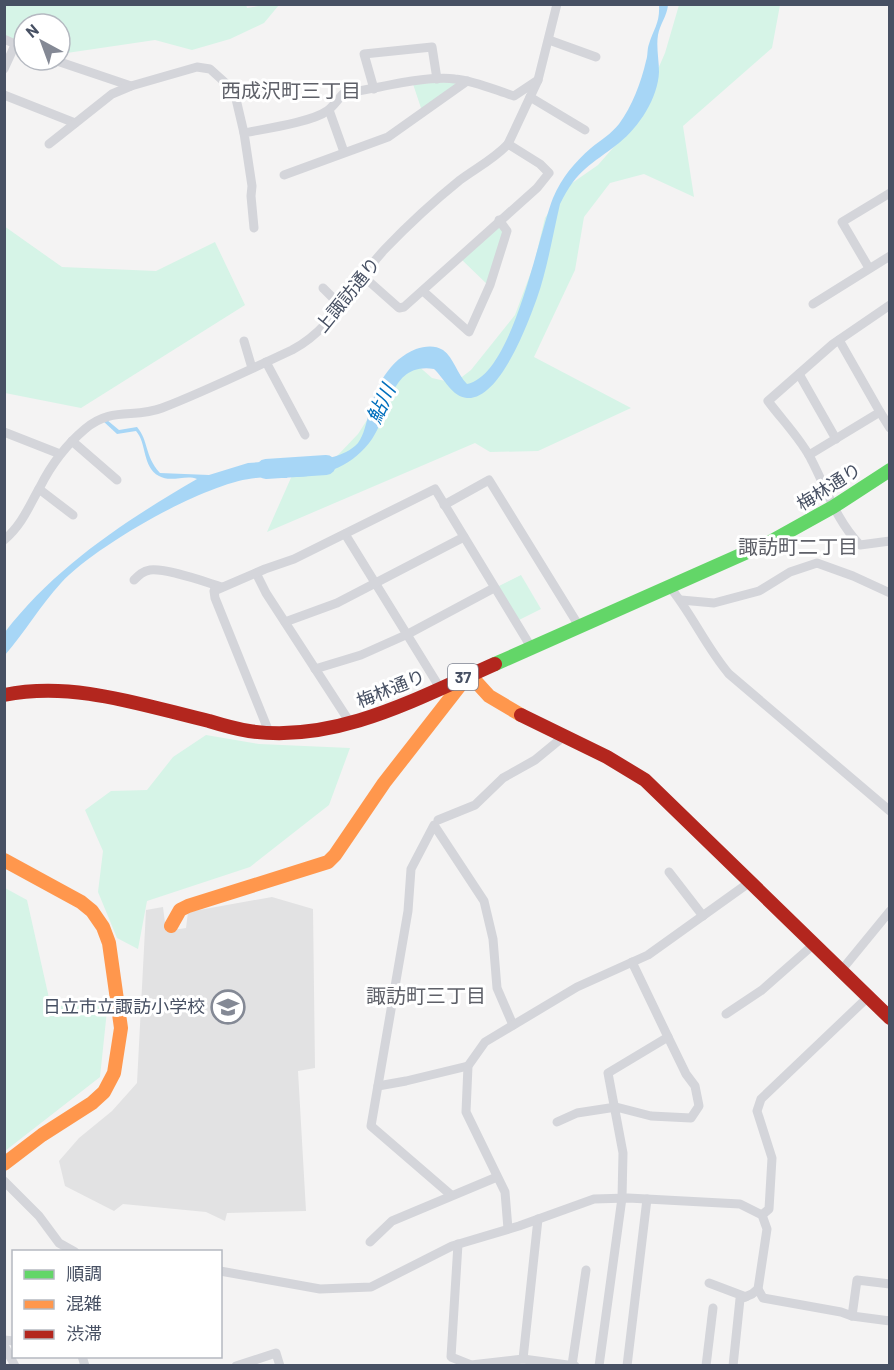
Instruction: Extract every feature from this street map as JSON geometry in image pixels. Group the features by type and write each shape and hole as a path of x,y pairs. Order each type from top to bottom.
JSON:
{"street":[{"name":"上諏訪通り","path":"4,540 21,522 60,454 100,418 160,409 266,362 306,342 321,329 384,251 460,180 500,153 508,144 538,80 557,4"},
{"path":"549,40 596,57"},
{"path":"374,89 364,54 432,47 437,79"},
{"path":"72,66 131,86"},
{"path":"49,144 112,94 131,86 197,67 210,69 230,87 236,99 252,186 250,196 254,228"},
{"path":"244,133 316,117 329,110 344,94 437,79 467,81 514,96 538,80"},
{"path":"284,175 388,137 467,81"},
{"path":"4,95 75,123"},
{"path":"530,97 585,130"},
{"path":"329,110 344,152"},
{"path":"364,277 399,308 411,302 537,188 549,173 540,164 508,144"},
{"path":"869,268 842,222 890,193"},
{"path":"423,291 469,332 490,285 507,231 499,220"},
{"path":"813,304 890,256"},
{"path":"323,288 341,306"},
{"path":"890,319 887,307 839,340 768,401 809,455 848,533 860,545 890,541"},
{"path":"839,340 890,428"},
{"path":"244,341 252,368"},
{"path":"266,362 304,435"},
{"path":"799,374 836,439"},
{"path":"809,455 880,412"},
{"path":"4,432 60,454"},
{"path":"72,441 117,480"},
{"name":"梅林通り","path":"4,695 44,688 66,689 223,725 269,732 318,731 351,724 440,688 770,542 833,507 890,470"},
{"path":"444,505 489,480 579,626"},
{"path":"39,489 73,515"},
{"path":"269,732 214,598 214,591 294,559 435,489 531,647"},
{"path":"345,534 440,688"},
{"path":"285,622 338,603 464,537"},
{"path":"681,600 714,603 759,591 790,572 817,563 890,593"},
{"path":"134,580 141,573 161,570 222,587"},
{"path":"256,573 351,724"},
{"path":"669,586 681,600 716,658 729,674 890,811"},
{"path":"315,669 361,655 408,634 494,588"},
{"path":"171,926 180,910 188,906 328,862 384,783 470,674 489,696 510,710 608,757 645,780 840,972 890,1018"},
{"path":"438,820 475,805 503,778 535,760 563,737"},
{"path":"451,1195 371,1126 408,910 411,869 434,825 484,901 493,939 497,988 513,1025"},
{"path":"4,860 81,902 92,911 103,927 109,943 121,1028 114,1073 104,1092 92,1103 42,1135 4,1164"},
{"path":"669,872 703,916"},
{"path":"508,1229 504,1192 466,1112 468,1066 485,1042 577,987 648,955 750,882"},
{"path":"840,972 890,911"},
{"path":"726,1014 762,990 813,945"},
{"path":"557,1122 577,1113 616,1107 651,1116 691,1118 699,1106 695,1086 686,1074 632,962"},
{"path":"762,1215 769,1209 772,1158 757,1111 761,1099 867,998"},
{"path":"599,1365 622,1198 623,1153 608,1073 668,1037"},
{"path":"378,1086 406,1082 468,1066"},
{"path":"370,1242 392,1221 497,1177"},
{"path":"4,1181 39,1216 59,1243 73,1250"},
{"path":"222,1271 320,1289 371,1287 458,1244 594,1199 622,1198 740,1204 762,1215 767,1229 758,1289 763,1298 852,1316 890,1321"},
{"path":"627,1365 646,1199"},
{"path":"523,1359 537,1219"},
{"path":"458,1244 451,1357 471,1365 523,1359 573,1365 586,1270"},
{"path":"852,1316 857,1280 890,1284"},
{"path":"709,1284 746,1296"},
{"path":"733,1365 740,1299 758,1289"},
{"path":"706,1365 712,1308"},
{"path":"4,1345 15,1365"},
{"path":"236,1365 276,1353 280,1365"}],"shaded area":[{"name":"日立市立諏訪小学校","path":"272,897 313,909 315,1068 298,1071 306,1211 227,1213 225,1221 206,1212 123,1204 114,1211 65,1186 59,1161 79,1138 112,1111 137,1083 146,910 163,907 166,931 186,928 188,912"}],"green space":[{"path":"246,4 247,8 279,5 264,23 230,39 192,50 155,40 72,52 72,12 12,12 12,40 5,38 5,5"},
{"path":"679,5 780,5 772,48 683,126 694,197 644,174 610,183 584,217 575,270 534,357 631,408 538,451 490,452 475,443 267,532 294,471 315,466 337,456 358,434 376,406 415,363 432,378 454,383 471,370 515,315 534,264 545,218 565,188 598,165 634,124 665,53"},
{"path":"467,81 422,111 413,84"},
{"path":"499,220 507,231 490,287 459,257"},
{"path":"4,226 62,267 156,271 215,242 245,305 81,408 5,393"},
{"path":"521,575 541,609 517,621 497,587"},
{"path":"206,735 259,744 350,748 329,805 250,867 147,901 138,949 117,938 98,892 103,851 85,810 111,791 147,790 173,757"},
{"path":"5,888 27,900 51,1007 108,1001 100,1077 5,1151"}],"water":[{"path":"659,5 668,5 658,35 658,82 651,102 634,129 579,175 560,204 537,298 520,341 491,387 479,395 467,398 453,391 434,369 419,369 408,373 399,381 393,392 372,439 357,456 328,471 295,477 302,460 324,459 339,455 358,443 380,384 391,367 407,354 423,347 440,348 450,357 467,384 483,375 498,357 521,303 553,198 560,183 574,165 616,128 628,110 642,78 648,46 658,21"},
{"path":"107,420 119,430 137,427 151,460 160,473 209,475 248,463 293,460 287,478 256,478 209,491 152,518 124,535 77,568 61,583 5,655 5,632 46,586 118,528 197,479 188,477 168,479 159,476 150,467 136,431 117,434 103,421"}],"waterway":[{"name":"鮎川","path":"266,469 326,465"}],"traffic: fast":[{"path":"495,664 770,542 833,507 890,470"}],"traffic: slow":[{"path":"171,926 180,910 188,906 328,862 384,783 469,674 489,696 521,715"},
{"path":"4,860 81,902 92,911 103,927 109,943 121,1028 114,1073 104,1092 92,1103 42,1135 4,1164"}],"traffic: jam":[{"path":"4,695 30,691 82,693 133,702 249,731 281,733 313,731 345,724 406,704 495,664"},
{"path":"521,715 607,757 645,780 890,1018"}],"place":[{"name":"日立市立諏訪小学校","path":"228,1007"}],"district":[{"name":"西成沢町三丁目","path":"291,91"},
{"name":"諏訪町二丁目","path":"798,547"},
{"name":"諏訪町三丁目","path":"426,996"}]}
